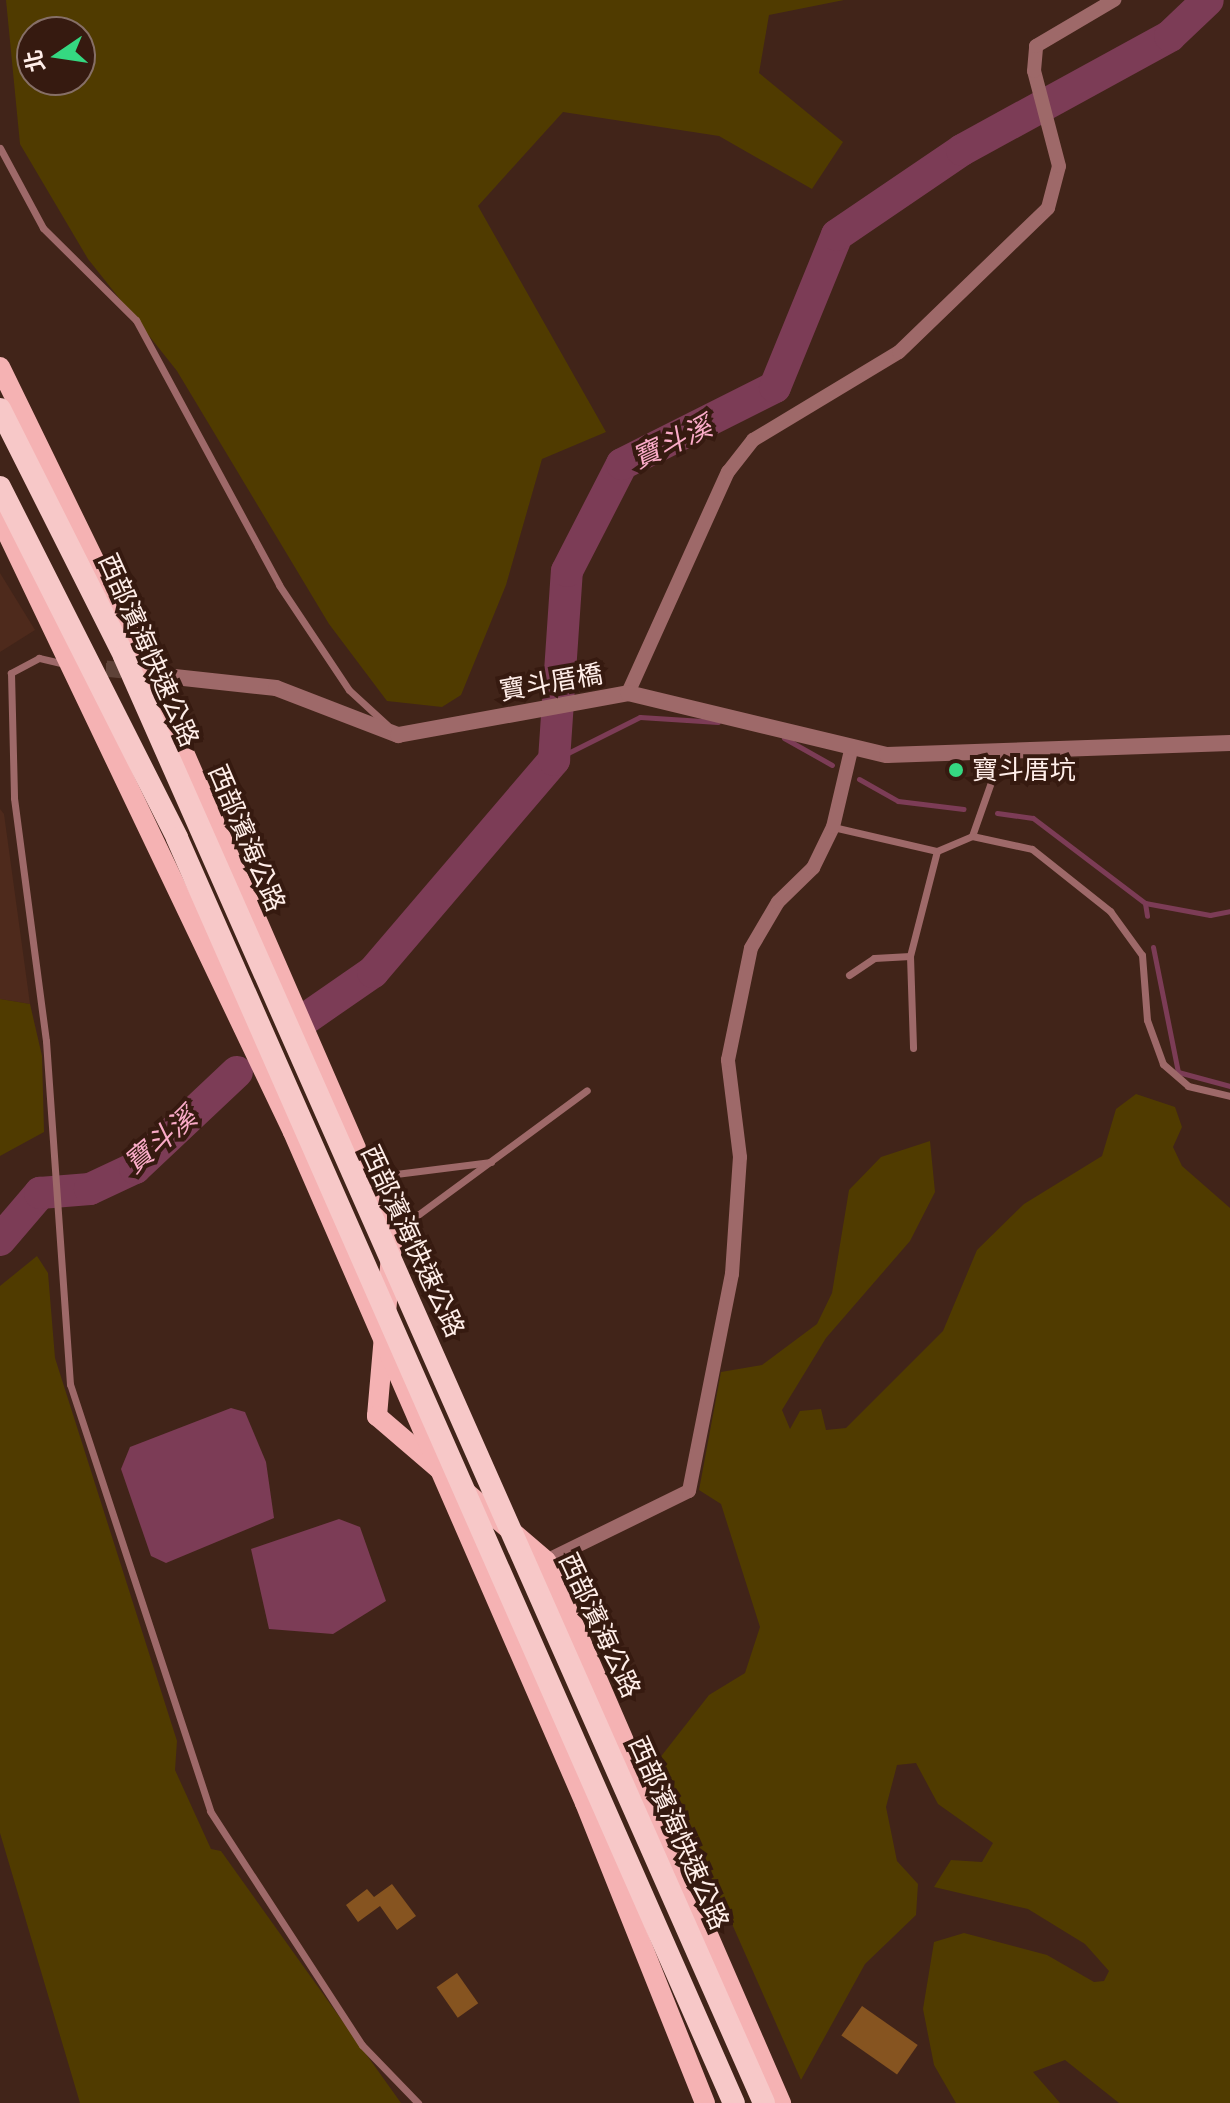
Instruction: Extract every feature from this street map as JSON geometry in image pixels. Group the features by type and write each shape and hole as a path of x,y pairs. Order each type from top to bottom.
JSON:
{"highway":[{"name":"西部濱海快速公路","path":"0,409 124,656 187,834"},
{"name":"西部濱海快速公路","path":"0,487 187,834 315,1121 734,2103"},
{"name":"西部濱海快速公路","path":"315,1121 649,1830 764,2103"}],"main road":[{"name":"西部濱海公路","path":"0,367 149,674 393,1233 377,1416 546,1561 781,2103"},
{"path":"0,518 74,665 293,1132 585,1803 705,2103"}],"street":[{"path":"1114,0 1036,46 1034,71 1059,166 1048,208 899,352 753,440 728,472 625,693 716,709 851,750 1230,743"},
{"path":"149,674 276,688 398,735"},
{"name":"寶斗厝橋","path":"398,735 625,693"},
{"path":"546,1561 689,1491 732,1274 740,1157 728,1060 751,948 778,902 813,868 833,827 851,750"}],"lane":[{"path":"0,142 43,228 136,320 279,585 349,690 398,735"},
{"path":"74,665 39,658 11,673 14,798 46,1041 56,1264 70,1384 210,1811 362,2045 418,2103"},
{"path":"972,836 1003,749"},
{"path":"833,827 937,851 972,836 1032,849 1110,911 1142,955 1147,1020 1163,1064 1188,1086 1230,1096"},
{"path":"913,1048 910,956 937,851"},
{"path":"849,975 874,958 910,956"},
{"path":"393,1233 587,1090"},
{"path":"368,1178 493,1162"}],"shaded area":[{"path":"6,0 844,0 769,15 759,73 843,142 812,189 719,136 563,112 478,206 606,432 542,459 506,585 461,695 442,707 387,701 329,624 177,371 88,259 20,144"},
{"path":"0,573 35,630 0,652"},
{"path":"0,809 4,814 30,1004 0,999"},
{"path":"0,999 30,1004 42,1056 44,1132 0,1156"},
{"path":"1136,1094 1175,1107 1182,1127 1173,1147 1182,1166 1230,1208 1230,2103 1119,2103 1065,2060 1033,2072 1060,2103 956,2103 934,2065 923,2009 934,1942 964,1933 1047,1955 1094,1982 1104,1981 1109,1971 1085,1944 1028,1909 934,1887 951,1860 982,1862 993,1843 938,1804 916,1763 897,1765 886,1807 897,1861 918,1884 916,1915 865,1964 801,2080 659,1759 709,1695 745,1673 760,1627 721,1504 699,1490 721,1372 762,1365 817,1324 832,1293 849,1190 881,1157 930,1141 935,1192 910,1241 826,1338 782,1410 790,1429 800,1411 821,1409 826,1430 846,1428 943,1331 977,1250 1024,1204 1102,1156 1116,1109"},
{"path":"37,1256 48,1273 55,1358 177,1741 175,1770 211,1849 221,1851 401,2103 80,2103 0,1833 0,1286"},
{"path":"231,1408 245,1412 266,1462 274,1518 166,1563 151,1556 121,1469 130,1447"},
{"path":"339,1519 360,1527 386,1601 333,1634 269,1629 251,1549"}],"building":[{"path":"392,1884 416,1916 397,1930 380,1906 358,1922 346,1905 367,1889 374,1897"},
{"path":"457,1973 478,2003 458,2018 437,1987"},
{"path":"862,2006 918,2045 897,2074 841,2035"}],"waterway":[{"name":"寶斗溪","path":"308,1017 373,972 554,760 567,571 622,464 775,387 837,235 962,150 1170,36 1208,0"},
{"path":"554,760 640,717 718,722"},
{"path":"784,738 832,765"},
{"path":"859,779 898,801 964,809"},
{"path":"997,813 1033,818 1145,903 1210,915 1230,911"},
{"path":"1145,903 1147,916"},
{"path":"1153,947 1178,1072 1230,1086"},
{"name":"寶斗溪","path":"0,1240 40,1193 90,1189 135,1168 237,1072"}],"tunnel":[{"path":"82,666 138,672"}],"place":[{"name":"寶斗厝坑","path":"956,770"}]}
